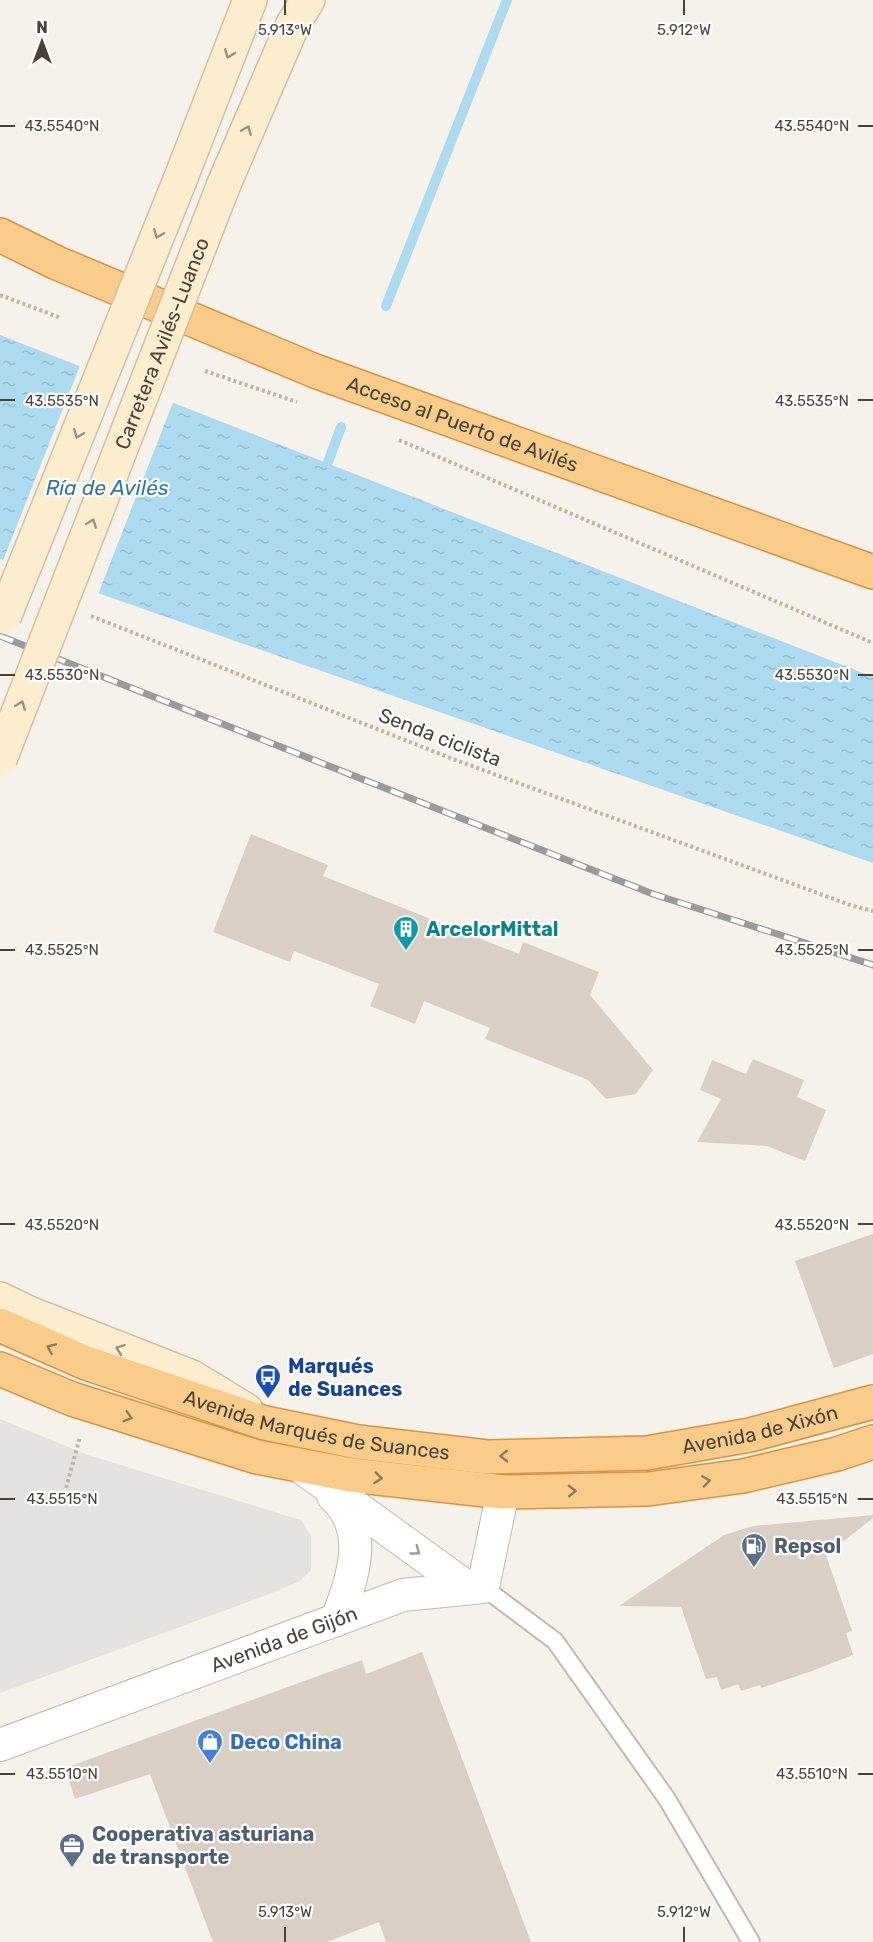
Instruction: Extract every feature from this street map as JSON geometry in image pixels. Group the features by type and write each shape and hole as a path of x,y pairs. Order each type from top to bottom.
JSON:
{"highway":[{"path":"0,235 57,263"},
{"path":"0,244 57,263"},
{"name":"Acceso al Puerto de Avilés","path":"57,263 315,371 873,572"},
{"name":"Avenida Marqués de Suances","path":"0,1325 86,1363 265,1423 358,1442 487,1457 647,1453"},
{"name":"Avenida Marqués de Suances","path":"0,1369 89,1404 257,1457 301,1467 503,1492 648,1489"},
{"name":"Avenida de Xixón","path":"647,1453 750,1435 873,1402"},
{"name":"Avenida de Xixón","path":"648,1489 743,1476 837,1454 873,1442"}],"main road":[{"path":"0,627 250,0"},
{"name":"Carretera Avilés-Luanco","path":"0,759 224,184 292,24 308,0"},
{"path":"0,1299 29,1313 192,1377 265,1423"}],"street":[{"path":"301,1467 475,1588 503,1492"},
{"path":"301,1467 338,1500 352,1523 357,1544 352,1579 337,1620"},
{"name":"Avenida de Gijón","path":"0,1745 403,1594 475,1588"}],"lane":[{"path":"475,1588 555,1641 667,1799 751,1942"}],"path":[{"path":"0,295 61,318"},
{"path":"205,371 305,405"},
{"path":"393,437 873,643"},
{"name":"Senda ciclista","path":"88,616 453,759 853,906 873,911"},
{"path":"66,1488 89,1404"}],"shaded area":[{"path":"0,1419 88,1455 301,1520 311,1536 311,1570 300,1581 272,1593 0,1693"}],"water":[{"name":"Ría de Avilés","path":"0,335 873,677 873,863 0,559"}],"pier":[{"path":"81,363 174,400 97,597 2,563"}],"building":[{"name":"ArcelorMittal","path":"251,834 328,865 323,876 519,954 523,942 599,972 590,995 653,1070 636,1094 606,1099 588,1080 485,1039 490,1028 424,1001 415,1024 370,1006 379,984 294,951 290,962 213,932"},
{"path":"753,1059 804,1080 797,1097 826,1110 805,1161 767,1146 697,1142 721,1099 700,1090 712,1060 746,1074"},
{"path":"873,1234 873,1354 834,1368 795,1261"},
{"path":"873,1515 873,1518 826,1555 852,1631 846,1633 853,1655 812,1671 761,1688 760,1685 741,1691 738,1684 721,1690 717,1677 706,1679 681,1607 619,1606 724,1535 753,1526"},
{"path":"422,1652 531,1942 386,1942 379,1922 327,1942 213,1942 150,1774 75,1799 65,1768 362,1660 366,1674"}],"waterway":[{"path":"386,306 507,0"},
{"path":"328,462 341,427"}],"railway":[{"path":"0,636 653,894 873,965"}],"place":[{"name":"ArcelorMittal","path":"406,952"},
{"name":"Marqués de Suances","path":"268,1400"},
{"name":"Repsol","path":"754,1569"},
{"name":"Deco China","path":"210,1765"},
{"name":"Cooperativa asturiana de transporte","path":"72,1869"}]}
